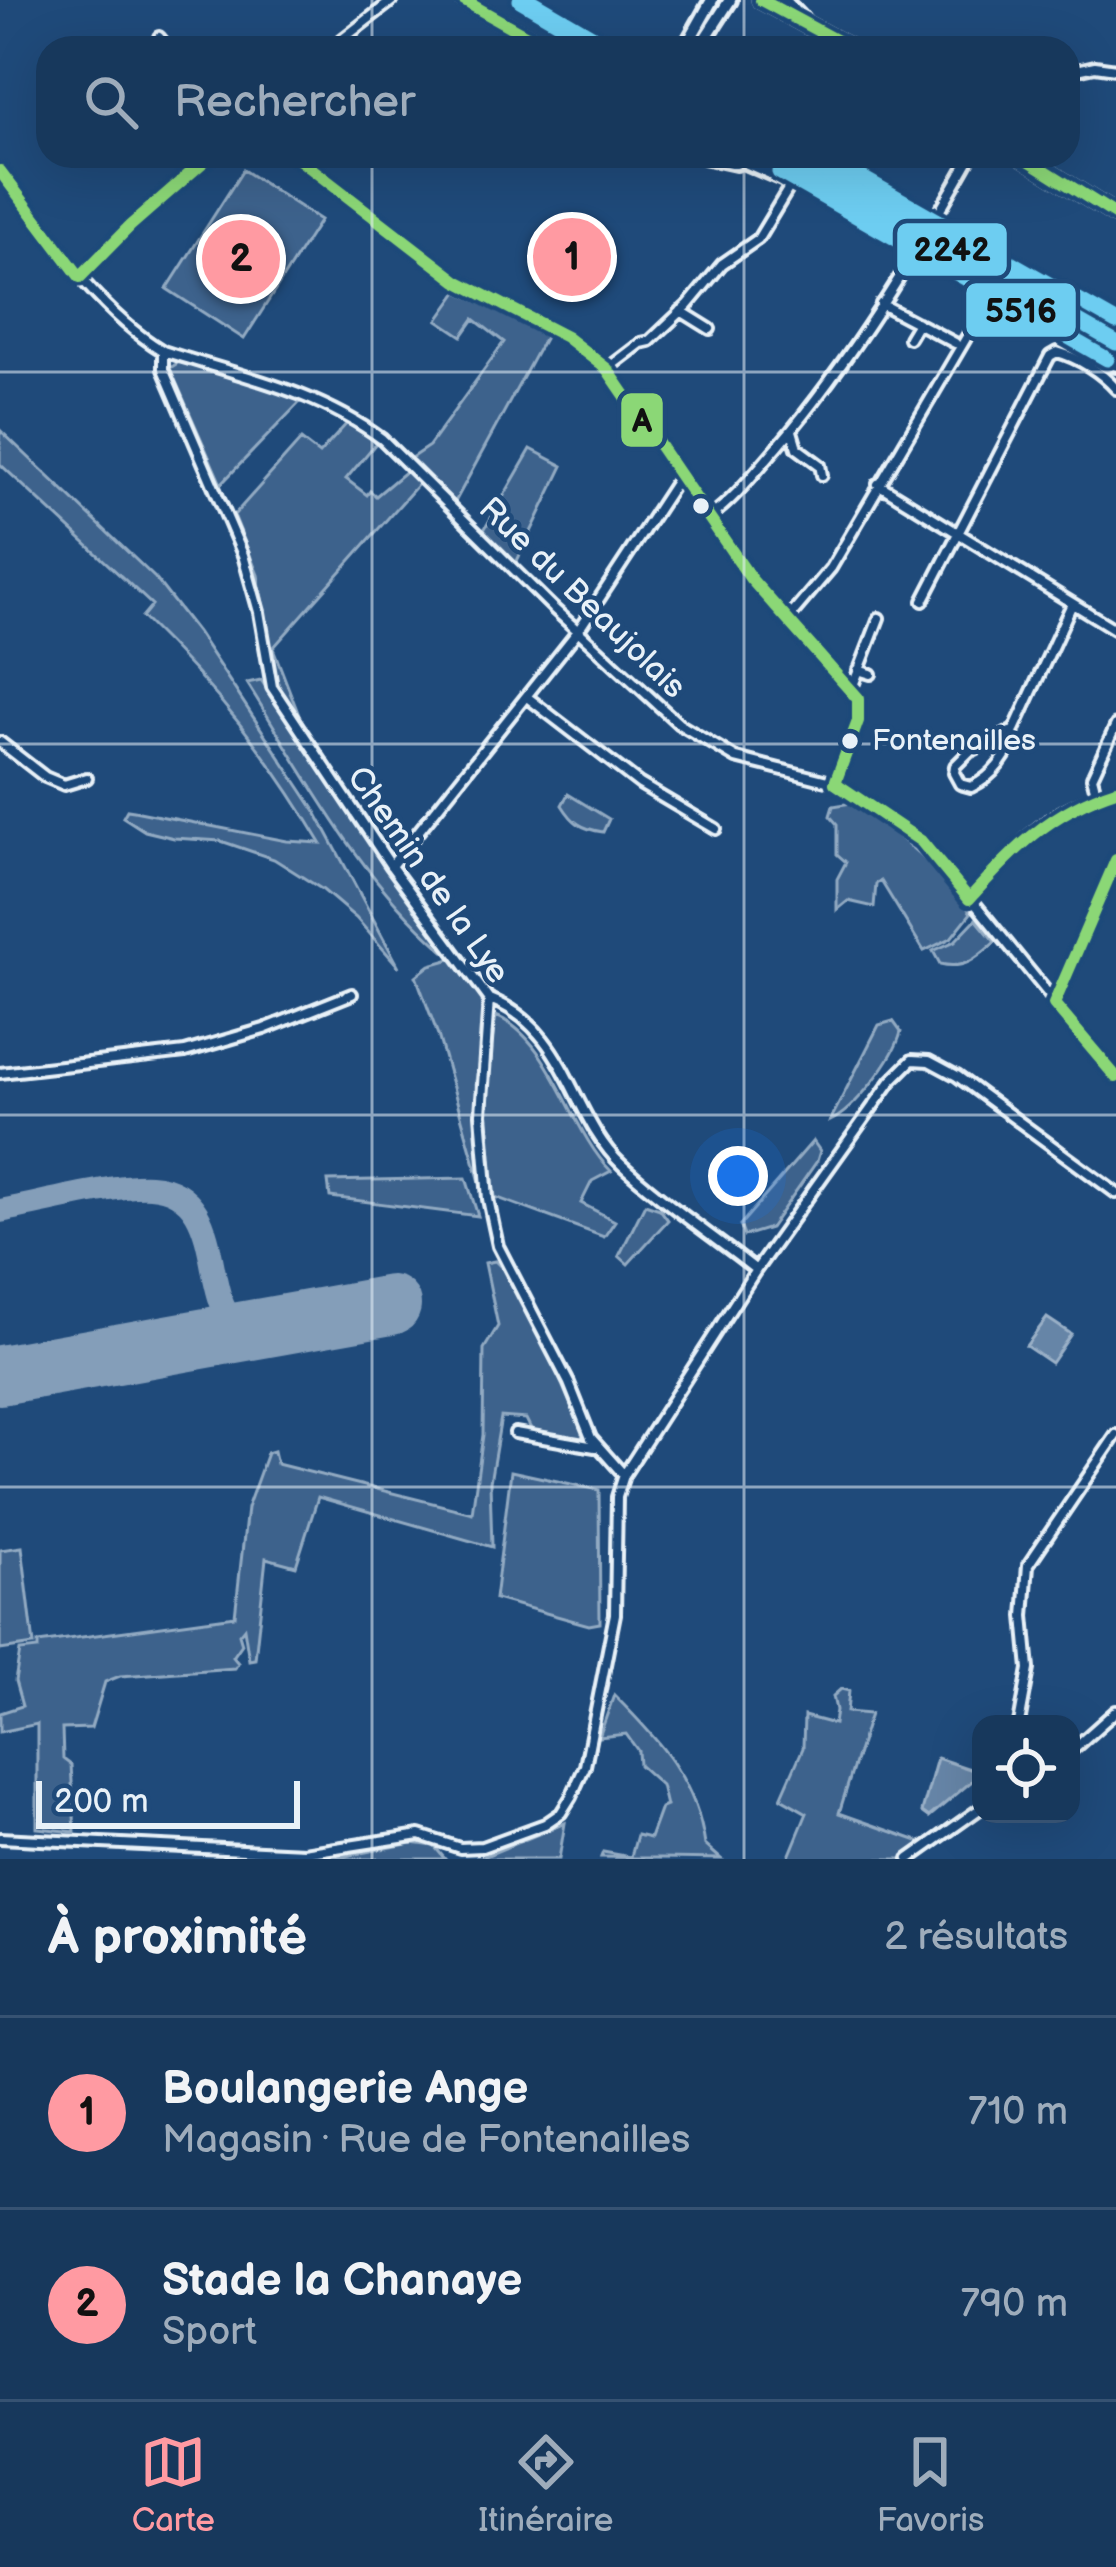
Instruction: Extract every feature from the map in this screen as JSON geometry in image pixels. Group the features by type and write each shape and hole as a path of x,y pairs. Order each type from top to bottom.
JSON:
{"main road":[{"path":"464,0 527,36"},
{"path":"692,36 712,0"},
{"path":"707,36 730,0"},
{"path":"761,0 830,36"},
{"path":"784,0 801,19"},
{"path":"760,168 769,170"},
{"path":"764,168 794,180 1116,365"},
{"path":"1041,168 1116,215"}],"street":[{"path":"348,36 394,0"},
{"path":"1080,69 1116,69"},
{"path":"80,277 196,168"},
{"path":"311,168 457,281 566,338 607,369 708,518 786,621 860,706 859,721 835,783"},
{"path":"708,518 728,503 792,430 851,352 964,168"},
{"name":"Rue du Beaujolais","path":"0,171 80,277 130,328 164,351 351,416 437,491 679,724 713,748 775,770 835,783 921,842 1116,1077"},
{"path":"607,369 650,341 722,264 764,232 794,180"},
{"path":"786,621 831,568 992,294"},
{"path":"880,304 955,343"},
{"path":"681,310 710,329"},
{"path":"692,338 698,322"},
{"path":"909,338 918,323"},
{"name":"Chemin de la Lye","path":"164,351 163,369 247,567 272,687 391,866 489,999 481,1114 494,1228 507,1266 596,1447 624,1475"},
{"path":"923,601 1054,352 1101,374 1116,389"},
{"path":"792,430 797,448 820,465 822,475"},
{"path":"391,866 578,631 679,477"},
{"path":"878,484 1116,630"},
{"path":"1014,730 961,759 954,773 960,784 971,787 984,780 1009,749 1072,604"},
{"path":"848,687 854,683 879,618"},
{"path":"858,670 871,674"},
{"path":"527,697 640,784 716,829"},
{"path":"1097,796 1092,778 1116,725"},
{"path":"0,742 45,777 64,785 87,778"},
{"path":"969,899 1027,834 1056,813 1116,790"},
{"path":"1054,1004 1116,860"},
{"path":"0,1073 202,1048 352,994"},
{"path":"489,999 512,1010 540,1036 620,1164 756,1270"},
{"path":"0,1838 272,1853 341,1849 420,1835 460,1847 492,1844 545,1824 561,1813 584,1766 611,1639 618,1585 617,1497 624,1475 756,1270 891,1081 912,1060 929,1061 958,1076 1116,1193"},
{"path":"515,1433 596,1447"},
{"path":"1020,1715 1028,1669 1024,1616 1028,1565 1116,1435"},
{"path":"1080,1742 1116,1711"},
{"path":"909,1859 972,1814"},
{"path":"458,1859 460,1847"}],"shaded area":[{"path":"243,170 320,220 244,339 167,289"},
{"path":"458,292 546,335 455,502 411,458 429,446 504,342 474,319 462,336 438,320"},
{"path":"181,361 302,400 221,484 170,368"},
{"path":"350,420 377,442 346,479 376,496 407,470 420,482 273,648 302,723 277,685 258,575 234,515 301,440 319,454"},
{"path":"0,430 155,578 197,632 316,812 399,967 356,918 274,859 221,841 145,831 123,817 127,810 287,841 321,843 239,724 142,617 152,605 0,464"},
{"path":"531,449 563,466 516,563 484,530"},
{"path":"261,680 443,950 385,891 336,824 247,683"},
{"path":"568,794 609,819 603,832 584,827 570,816 562,805"},
{"path":"851,803 917,852 971,913 951,938 924,951 881,881 876,884 874,907 848,901 837,910 837,879 846,862 837,854 837,824 830,816 833,806"},
{"path":"976,919 995,942 964,964 940,964 933,951 955,941"},
{"path":"451,959 484,1002 486,1015 476,1081 482,1189 416,976 430,965"},
{"path":"496,1016 532,1044 611,1171 592,1181 581,1203 615,1221 604,1237 495,1197 485,1087"},
{"path":"893,1021 901,1032 891,1055 861,1095 830,1121 879,1025"},
{"path":"813,1141 820,1151 817,1161 770,1228 744,1236 740,1225"},
{"path":"466,1178 478,1216 330,1197 328,1181"},
{"path":"645,1204 660,1209 668,1220 628,1264 619,1256"},
{"path":"495,1261 544,1343 586,1440 533,1433 526,1419 501,1417 490,1482 492,1547 318,1497 296,1566 266,1558 255,1659 249,1660 244,1628 239,1634 242,1644 233,1657 238,1663 235,1668 120,1676 105,1682 91,1728 62,1729 63,1759 71,1765 75,1832 37,1828 37,1724 0,1732 0,1713 22,1706 15,1681 20,1651 38,1649 38,1643 235,1616 247,1508 267,1453 274,1451 277,1464 472,1513 483,1435 484,1349 498,1326 485,1263"},
{"path":"1047,1318 1071,1334 1051,1363 1026,1346"},
{"path":"511,1471 599,1490 600,1623 589,1625 495,1599"},
{"path":"22,1547 34,1645 0,1650 0,1550"},
{"path":"841,1689 849,1691 847,1712 870,1714 839,1813 921,1842 905,1859 788,1859 807,1813 781,1798 803,1748 804,1716 834,1724 833,1696"},
{"path":"614,1695 673,1762 693,1800 705,1845 721,1859 601,1857 603,1852 631,1857 637,1835 650,1838 666,1806 661,1785 639,1765 638,1751 626,1734 599,1737"},
{"path":"937,1758 972,1770 972,1781 929,1817 922,1812"},
{"path":"565,1823 559,1859 478,1859"},
{"path":"412,1843 434,1846 445,1859 330,1859"}],"taxiway":[{"path":"0,1211 135,1186 176,1193 193,1209 204,1230 221,1301 231,1320 247,1331"}],"runway":[{"path":"0,1375 391,1305"}],"transit line":[{"name":"A","path":"463,0 527,36"},
{"name":"2242","path":"520,0 582,36"},
{"path":"530,0 592,36"},
{"name":"A","path":"761,0 828,36"},
{"name":"A","path":"80,277 196,168"},
{"name":"A","path":"311,168 457,281 566,337 607,369 751,579 858,699 858,721 835,783"},
{"name":"2242","path":"809,168 1116,343"},
{"path":"820,168 1038,293"},
{"path":"845,168 1116,322"},
{"name":"A","path":"1041,168 1116,215"},
{"name":"A","path":"0,171 80,277"},
{"name":"5516","path":"779,172 1107,359"},
{"path":"790,172 1029,309"},
{"name":"A","path":"835,783 921,841 969,899"},
{"name":"A","path":"969,899 1053,820 1116,790"},
{"name":"A","path":"1054,1004 1116,860"},
{"name":"A","path":"1054,1004 1116,1077"}],"place":[{"name":"Boulangerie Ange","path":"572,257"},
{"name":"Stade la Chanaye","path":"241,259"},
{"name":"Fontenailles","path":"850,741"}]}
